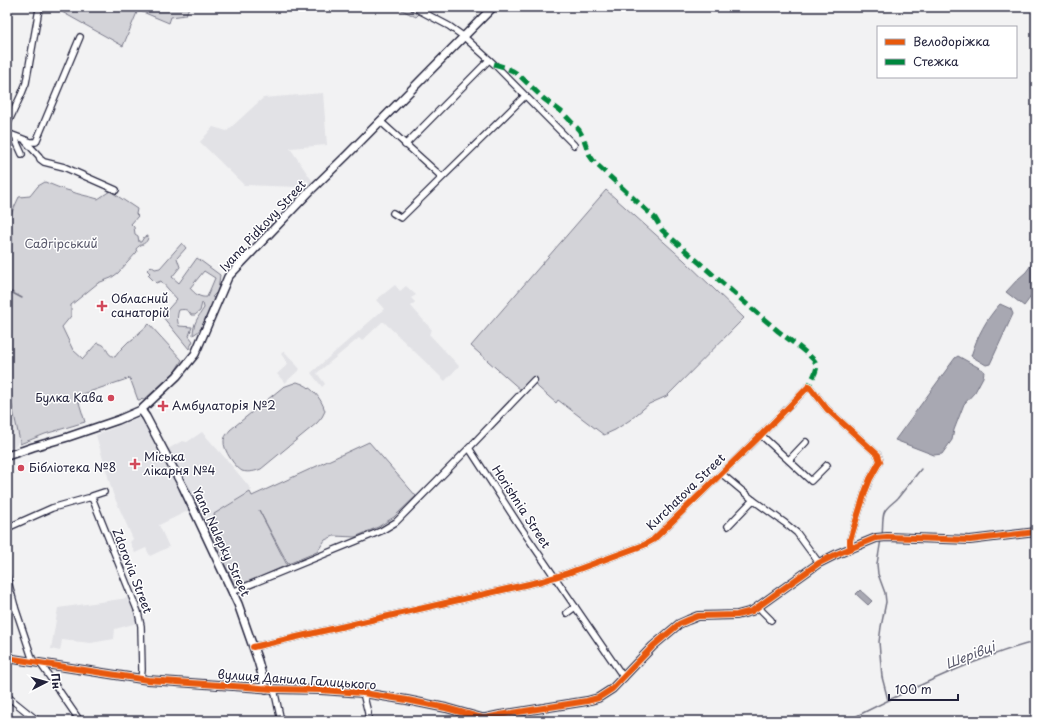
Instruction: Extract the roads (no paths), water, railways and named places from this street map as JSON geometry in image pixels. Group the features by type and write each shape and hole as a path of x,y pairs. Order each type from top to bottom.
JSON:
{"street":[{"path":"413,7 449,26 463,36 574,144"},
{"name":"Ivana Pidkovy Street","path":"7,456 130,416 141,410 177,376 195,354 228,277 310,190 493,7"},
{"path":"7,125 26,83 39,9"},
{"path":"7,133 24,140 36,142 80,37"},
{"path":"405,144 489,60"},
{"path":"393,213 401,218 525,96"},
{"path":"380,121 442,177"},
{"path":"16,137 22,154"},
{"path":"24,140 44,162 64,167 116,190"},
{"path":"232,592 381,531 396,522 534,380"},
{"name":"Kurchatova Street","path":"253,647 542,581 644,545 653,540 722,474 809,386 827,409 880,457 880,461 865,492 854,525 850,540 850,545 852,548"},
{"name":"Yana Nalepky Street","path":"141,410 183,487 232,592 244,620 266,689"},
{"path":"762,435 811,481 827,465"},
{"path":"788,460 806,442"},
{"name":"Horishnia Street","path":"469,448 519,525 624,678"},
{"path":"722,474 797,533 819,564"},
{"path":"7,528 52,508 91,498 92,496 104,492"},
{"name":"Zdorovia Street","path":"91,498 108,536 138,612 141,626 141,679"},
{"path":"728,526 754,500"},
{"name":"вулиця Данила Галицького","path":"7,658 141,679 266,689 321,690 363,693 414,701 446,708 472,716 486,718 598,698 612,689 653,646 679,624 698,616 737,615 752,611 819,564 876,538 970,540 1036,532"},
{"path":"7,577 15,607 37,662 80,721"},
{"path":"759,606 771,620"},
{"path":"7,608 15,607"},
{"path":"567,613 575,607"},
{"path":"274,689 281,721"},
{"path":"363,693 368,713 368,721"},
{"path":"7,696 30,718 38,721"},
{"path":"494,721 500,715"},
{"path":"472,716 480,721"}],"waterway":[{"path":"7,290 22,298"},
{"path":"882,535 885,511 897,499 921,469"},
{"path":"881,539 877,564 878,574 885,593 886,602 879,642 882,677 888,700"},
{"name":"Шерівці","path":"847,721 909,690 956,670 1004,651 1036,642"}],"place":[{"name":"Обласний санаторій","path":"102,306"},
{"name":"Булка Кава","path":"111,398"},
{"name":"Амбулаторія №2","path":"163,406"},
{"name":"Міська лікарня №4","path":"135,464"},
{"name":"Бібліотека №8","path":"21,468"}],"park label":[{"name":"Садгірський","path":"61,244"}]}
